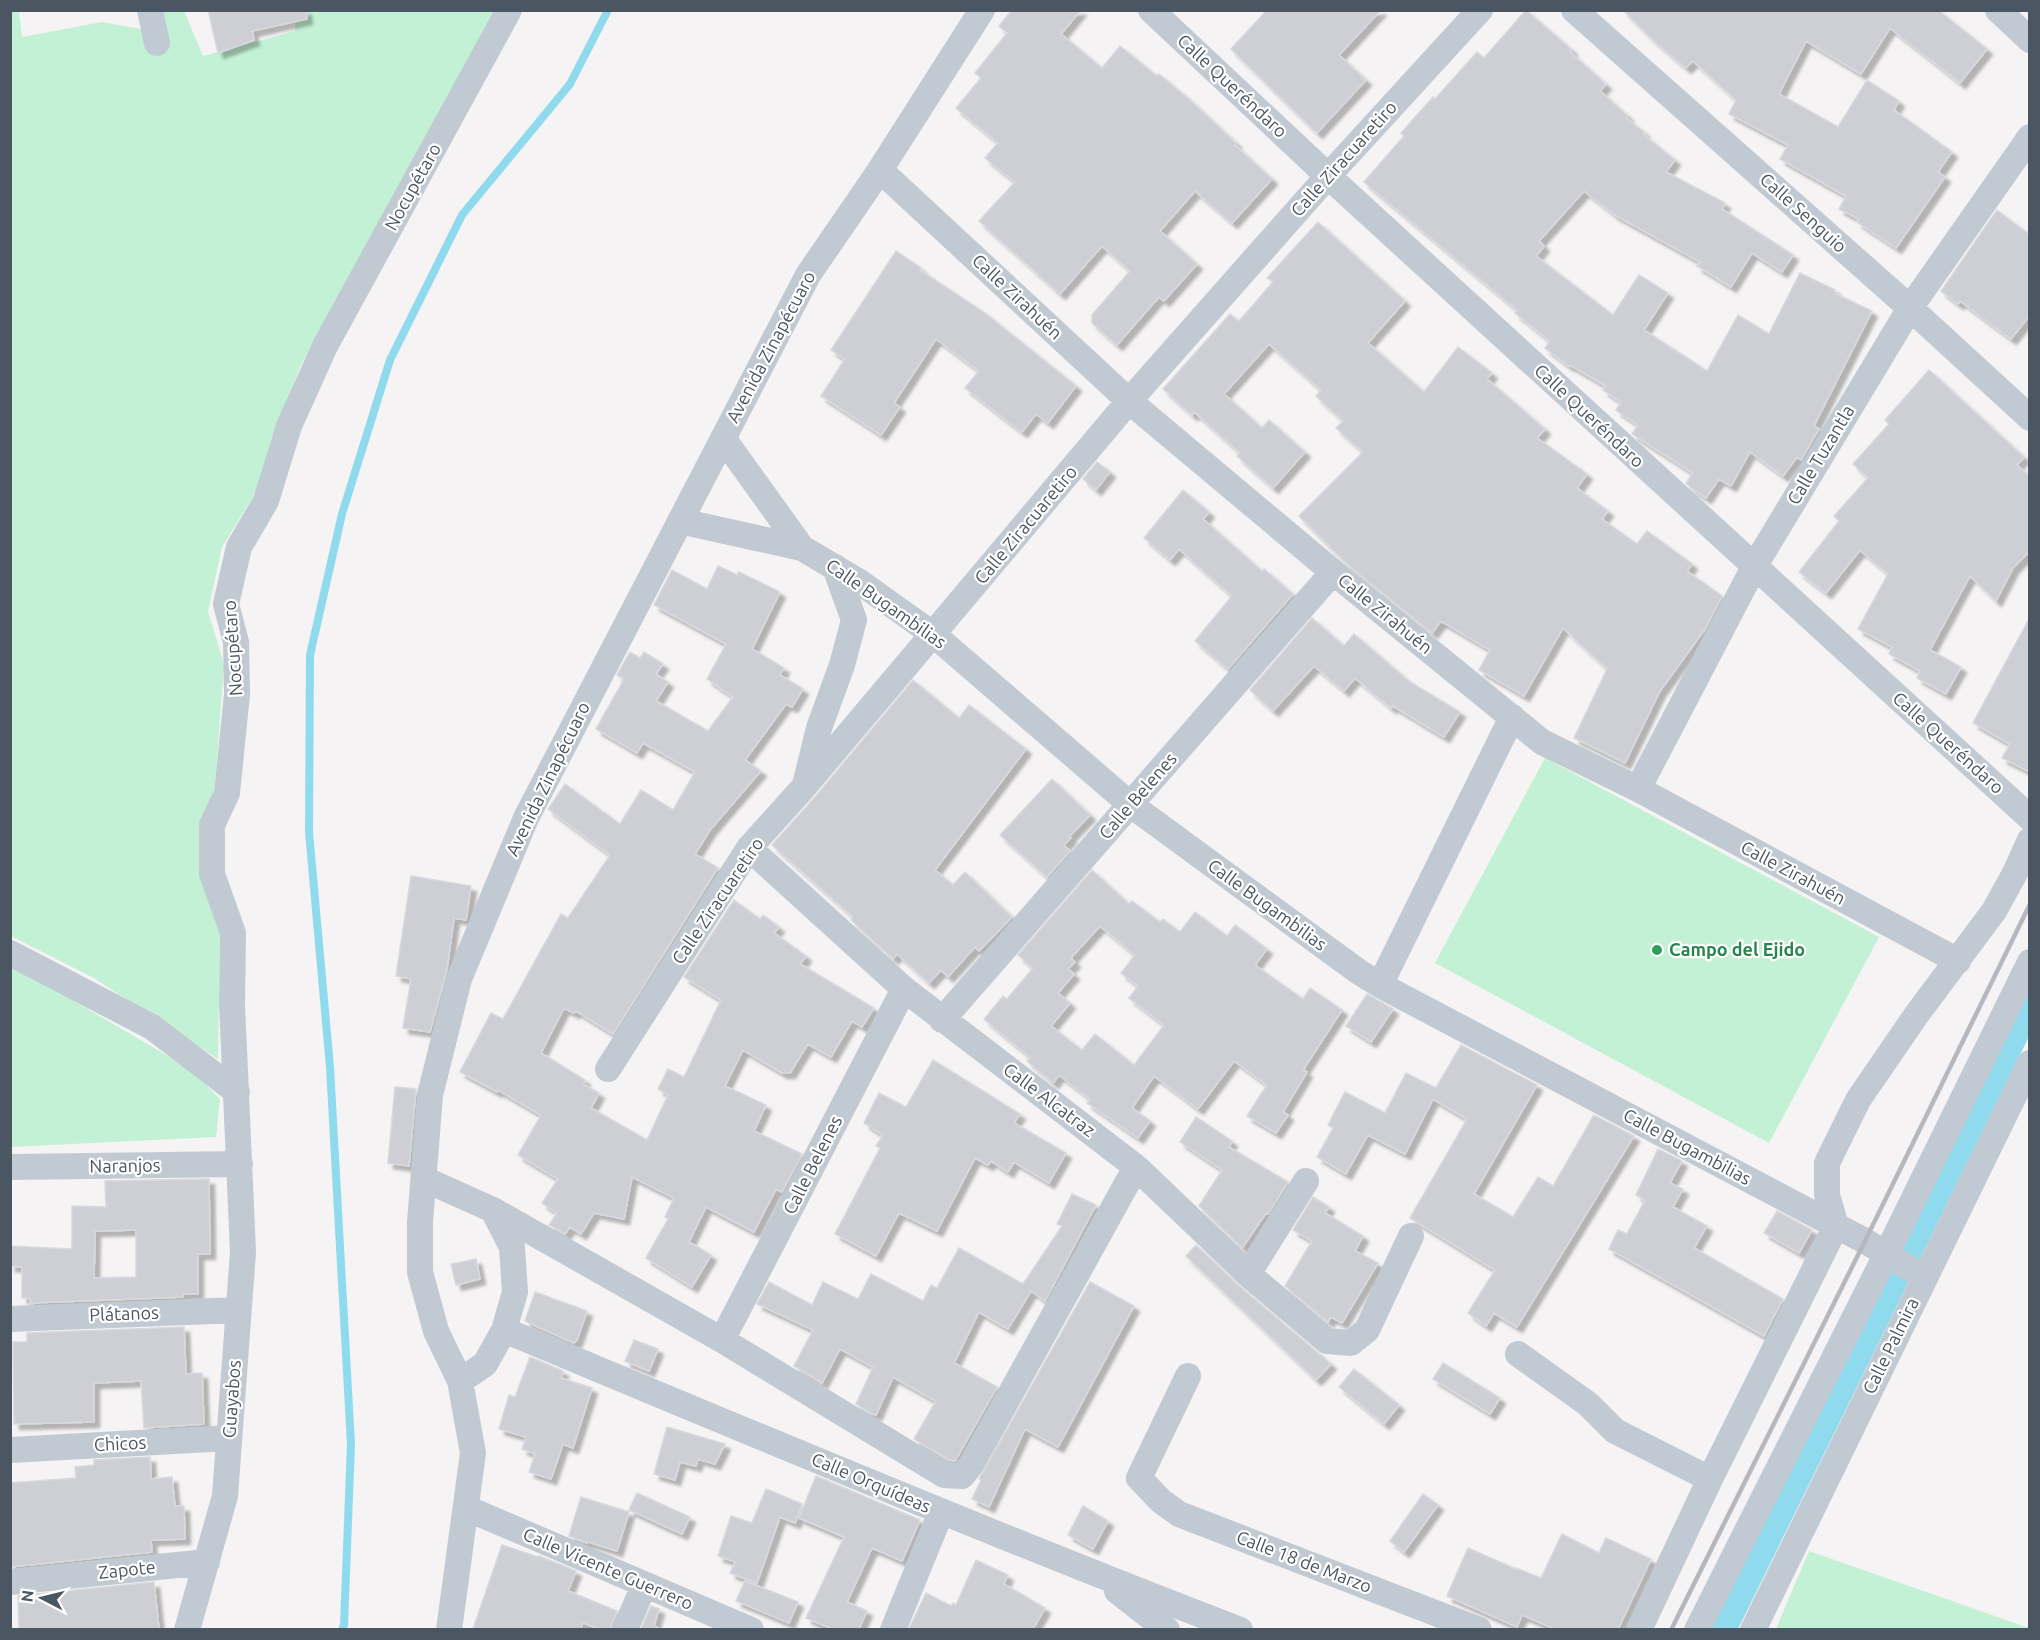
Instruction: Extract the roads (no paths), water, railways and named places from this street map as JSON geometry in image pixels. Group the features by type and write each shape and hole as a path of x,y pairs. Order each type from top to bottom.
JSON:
{"street":[{"path":"150,10 157,43"},
{"name":"Nocupétaro","path":"240,1164 232,1004 233,933 212,874 212,825 227,793 237,694 236,642 226,604 239,547 266,501 289,426 325,346 510,10"},
{"name":"Avenida Zinapécuaro","path":"449,1629 473,1453 460,1381 436,1331 420,1272 420,1222 430,1095 459,979 526,818 808,275 880,170 981,10"},
{"name":"Calle Queréndaro","path":"1151,10 1328,176 2030,818"},
{"name":"Calle Ziracuaretiro","path":"608,1069 748,848 804,787 934,635 1129,401 1328,176 1480,10"},
{"name":"Calle Senguio","path":"1574,10 1910,308 2030,418"},
{"path":"1998,10 2030,40"},
{"name":"Calle Tuzantla","path":"1638,789 1754,567 1910,308 2030,137"},
{"name":"Calle Zirahuén","path":"880,170 1129,401 1333,572 1542,742 1638,789 1958,961"},
{"path":"723,438 802,548"},
{"name":"Calle Bugambilias","path":"680,521 802,548 835,567 934,635 1131,805 1359,972 1889,1254 1922,1276"},
{"path":"804,787 819,728 842,664 854,620 835,567"},
{"name":"Calle Belenes","path":"942,1020 1333,572"},
{"path":"1380,985 1512,717"},
{"path":"1639,1629 1710,1479 1836,1226 1827,1195 1827,1163 1858,1100 1917,1014 1994,911 2030,840"},
{"name":"Calle Alcatraz","path":"748,848 904,989 1136,1167 1248,1274 1327,1341 1351,1343 1367,1330 1411,1236"},
{"path":"10,953 152,1027 237,1092"},
{"path":"1697,1629 1889,1254 2030,962"},
{"name":"Calle Belenes","path":"722,1340 904,989"},
{"name":"Calle Palmira","path":"1753,1629 1922,1276 2030,1063"},
{"name":"Naranjos","path":"10,1167 240,1164"},
{"name":"Guayabos","path":"187,1629 225,1496 243,1252 240,1164"},
{"path":"424,1179 493,1210 722,1340 944,1475 962,1476 971,1465 1136,1167"},
{"path":"1248,1274 1306,1180"},
{"path":"460,1381 485,1364 504,1330 515,1292 512,1247 493,1210"},
{"name":"Plátanos","path":"10,1318 238,1310"},
{"name":"Calle Orquídeas","path":"504,1330 1097,1575 1240,1629"},
{"path":"1518,1354 1588,1404 1615,1431 1710,1479"},
{"name":"Calle 18 de Marzo","path":"1188,1376 1139,1478 1161,1501 1179,1514 1479,1629"},
{"name":"Chicos","path":"10,1450 229,1438"},
{"name":"Calle Vicente Guerrero","path":"466,1508 737,1627"},
{"path":"893,1629 942,1512"},
{"name":"Zapote","path":"10,1582 207,1562"},
{"path":"1097,1575 1167,1629"},
{"path":"625,1629 644,1585"}],"waterway":[{"path":"342,1630 351,1444 330,1067 309,832 310,655 342,514 390,360 462,215 570,84 608,10"},
{"path":"1723,1630 2030,1005"}],"railway":[{"path":"1671,1630 2030,904"}],"place":[{"name":"Campo del Ejido","path":"1657,950"}]}
